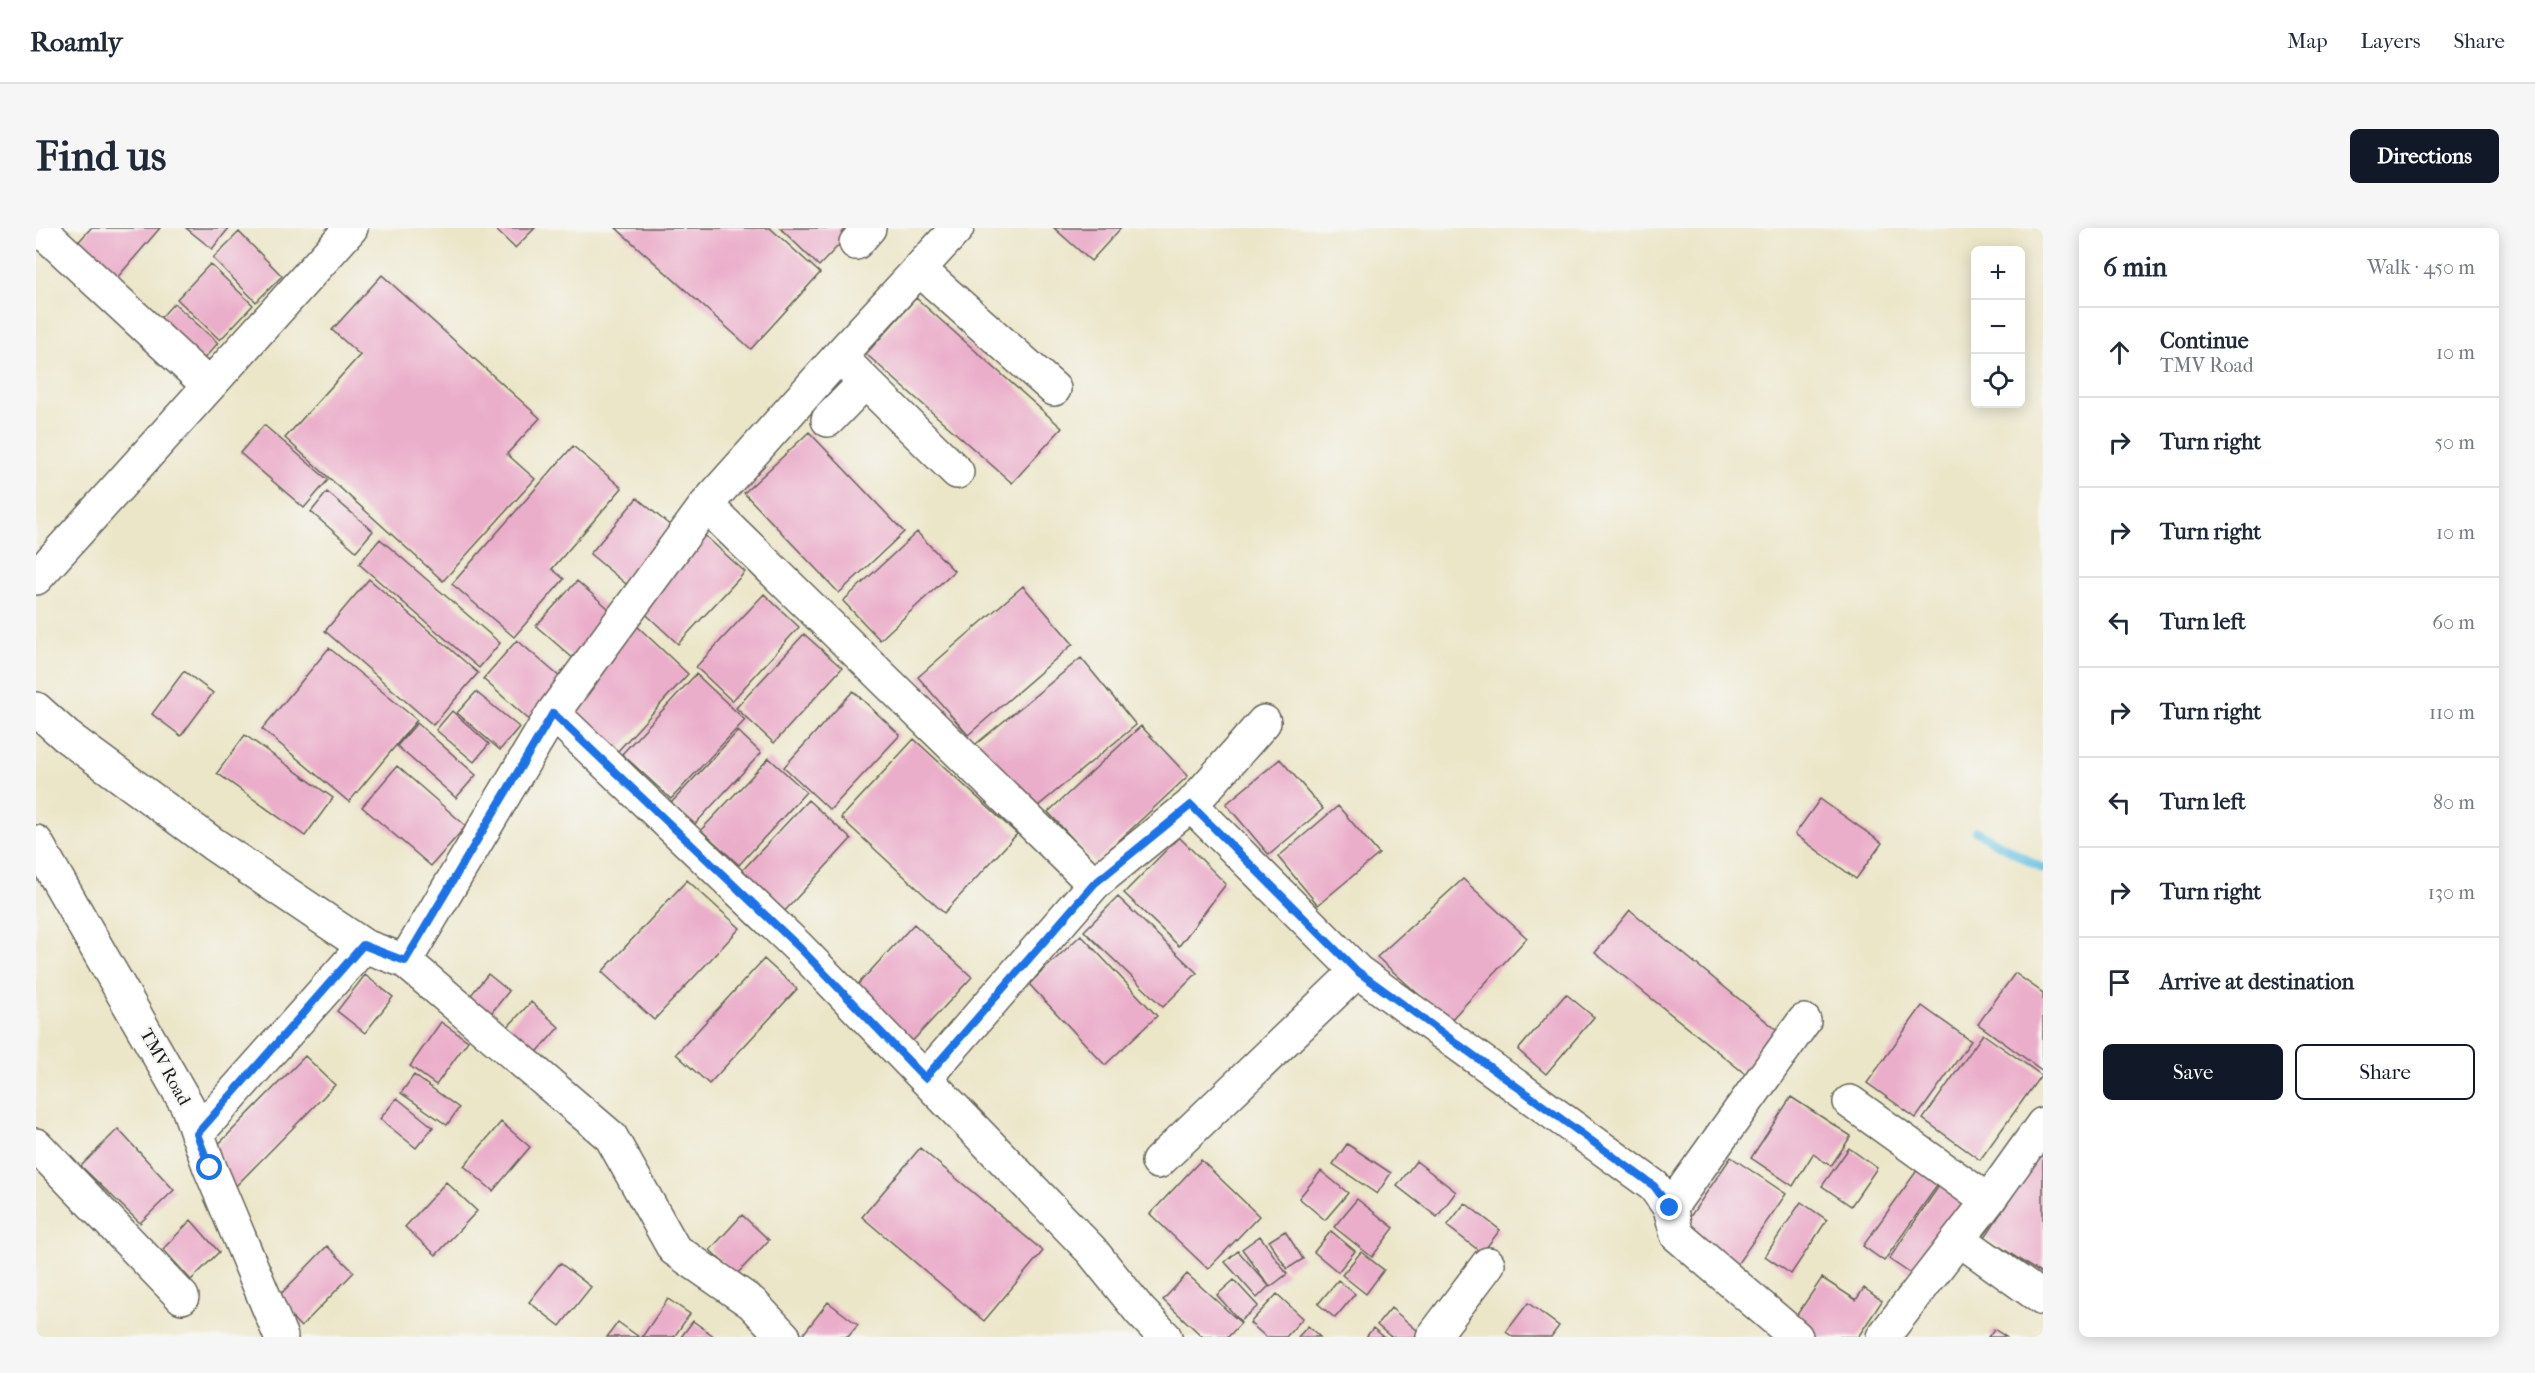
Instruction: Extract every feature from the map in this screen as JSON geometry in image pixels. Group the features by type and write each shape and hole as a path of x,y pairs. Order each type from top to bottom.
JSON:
{"street":[{"path":"39,228 209,386"},
{"path":"36,578 351,228"},
{"path":"405,961 553,713 706,505 957,228"},
{"path":"920,270 1054,389"},
{"path":"839,356 957,472"},
{"path":"828,420 865,382"},
{"path":"706,505 1094,884"},
{"path":"36,709 66,736 213,844 363,945 405,961 611,1137 674,1249 752,1303 784,1337"},
{"path":"553,713 800,948 1091,1250 1140,1311 1165,1337"},
{"path":"925,1078 1094,884 1191,805 1264,722"},
{"path":"1191,805 1357,971 1654,1186 1670,1208 1677,1235 1796,1337"},
{"name":"TMV Road","path":"36,842 187,1105 281,1337"},
{"path":"197,1134 363,945"},
{"path":"1158,1162 1357,971"},
{"path":"1670,1208 1804,1021"},
{"path":"1850,1102 1988,1201"},
{"path":"1883,1337 1988,1201 2043,1124"},
{"path":"36,1145 182,1297"},
{"path":"1959,1239 2043,1299"},
{"path":"1433,1337 1488,1264"}],"building":[{"path":"91,228 160,228 104,293 64,258"},
{"path":"186,228 229,228 212,249"},
{"path":"494,228 535,228 515,248"},
{"path":"616,228 770,228 820,273 751,349"},
{"path":"780,228 855,228 819,266"},
{"path":"1054,228 1121,228 1091,261"},
{"path":"239,232 282,276 256,302 213,258"},
{"path":"210,264 253,305 220,340 177,299"},
{"path":"382,275 540,418 507,454 535,479 443,581 285,438 360,355 332,330"},
{"path":"916,298 1062,428 1012,483 866,354"},
{"path":"174,303 218,343 190,374 146,334"},
{"path":"264,425 328,480 304,508 240,453"},
{"path":"809,432 904,532 839,593 744,493"},
{"path":"573,446 622,488 552,569 564,579 514,637 452,584"},
{"path":"327,492 373,531 356,551 311,512"},
{"path":"637,498 678,532 631,588 590,554"},
{"path":"701,532 745,572 678,644 635,604"},
{"path":"917,532 954,571 880,640 843,601"},
{"path":"380,539 500,643 479,668 359,564"},
{"path":"369,579 478,673 433,725 325,631"},
{"path":"577,581 616,615 575,660 536,626"},
{"path":"1023,586 1073,644 968,735 918,677"},
{"path":"764,594 799,627 732,701 696,667"},
{"path":"636,625 688,674 617,752 563,703"},
{"path":"804,634 842,668 774,743 736,708"},
{"path":"517,640 568,684 534,724 483,679"},
{"path":"329,648 417,720 349,802 262,729"},
{"path":"1081,658 1136,725 1027,815 971,748"},
{"path":"184,671 213,693 181,736 152,714"},
{"path":"696,674 745,720 671,799 622,754"},
{"path":"853,691 900,735 830,810 784,767"},
{"path":"476,692 519,727 500,750 457,713"},
{"path":"452,711 489,744 474,762 436,730"},
{"path":"417,723 476,775 456,798 397,746"},
{"path":"1141,726 1188,776 1095,863 1048,812"},
{"path":"738,731 761,753 695,824 671,803"},
{"path":"245,735 333,798 305,836 217,773"},
{"path":"914,739 1017,834 944,913 841,818"},
{"path":"769,758 806,792 739,865 701,830"},
{"path":"1280,759 1323,809 1269,855 1226,804"},
{"path":"397,766 466,826 431,866 362,807"},
{"path":"1820,799 1882,843 1856,879 1795,834"},
{"path":"808,800 851,839 782,914 739,874"},
{"path":"1338,806 1379,854 1318,905 1278,857"},
{"path":"1179,837 1226,884 1179,946 1124,893"},
{"path":"1463,879 1527,938 1449,1022 1377,957"},
{"path":"687,880 740,928 654,1020 602,972"},
{"path":"1118,897 1197,973 1163,1007 1084,931"},
{"path":"1630,910 1788,1039 1754,1081 1595,953"},
{"path":"914,924 972,977 906,1048 848,995"},
{"path":"1081,935 1157,1016 1105,1065 1029,984"},
{"path":"764,959 797,989 709,1084 676,1054"},
{"path":"2015,973 2043,993 2043,1071 1978,1024"},
{"path":"488,974 509,991 484,1022 462,1006"},
{"path":"365,975 393,997 365,1033 337,1011"},
{"path":"1566,994 1594,1017 1546,1074 1518,1050"},
{"path":"531,1002 559,1027 531,1059 502,1033"},
{"path":"1922,1006 1971,1041 1916,1118 1867,1083"},
{"path":"441,1022 468,1041 436,1085 410,1066"},
{"path":"1983,1034 2041,1075 1980,1160 1923,1119"},
{"path":"305,1056 335,1085 233,1189 203,1160"},
{"path":"414,1075 459,1108 447,1125 401,1093"},
{"path":"1791,1097 1851,1136 1831,1166 1813,1154 1793,1186 1751,1158"},
{"path":"397,1098 433,1127 416,1148 380,1119"},
{"path":"501,1122 530,1147 493,1191 464,1166"},
{"path":"118,1129 174,1190 140,1223 81,1166"},
{"path":"1347,1144 1391,1173 1377,1194 1333,1164"},
{"path":"920,1148 1043,1251 984,1321 862,1217"},
{"path":"1849,1148 1877,1168 1851,1206 1822,1186"},
{"path":"2043,1150 2043,1275 1985,1237"},
{"path":"1731,1157 1786,1194 1736,1266 1685,1224"},
{"path":"1201,1160 1259,1216 1208,1269 1150,1214"},
{"path":"1416,1161 1456,1192 1437,1217 1397,1186"},
{"path":"1918,1169 1939,1183 1884,1261 1863,1246"},
{"path":"1321,1171 1348,1193 1325,1220 1299,1198"},
{"path":"446,1182 477,1211 436,1255 405,1227"},
{"path":"1941,1183 1966,1201 1914,1276 1889,1259"},
{"path":"1357,1199 1394,1228 1372,1257 1334,1227"},
{"path":"1801,1202 1827,1220 1791,1274 1765,1256"},
{"path":"1465,1203 1500,1230 1482,1253 1447,1226"},
{"path":"742,1215 769,1240 736,1275 710,1250"},
{"path":"191,1220 219,1252 191,1280 163,1249"},
{"path":"1285,1231 1303,1259 1287,1269 1269,1241"},
{"path":"1331,1231 1355,1251 1338,1272 1314,1252"},
{"path":"1260,1236 1287,1274 1270,1287 1242,1249"},
{"path":"327,1246 354,1272 301,1327 275,1300"},
{"path":"1238,1251 1269,1286 1257,1298 1225,1262"},
{"path":"1361,1252 1384,1270 1366,1294 1342,1275"},
{"path":"560,1263 591,1287 560,1326 529,1302"},
{"path":"1187,1274 1241,1323 1228,1337 1203,1337 1163,1300"},
{"path":"1822,1278 1856,1300 1864,1288 1882,1301 1858,1337 1808,1337 1790,1325"},
{"path":"1234,1280 1258,1306 1240,1321 1217,1295"},
{"path":"1338,1280 1355,1294 1335,1318 1318,1304"},
{"path":"1277,1294 1303,1318 1286,1337 1266,1337 1250,1323"},
{"path":"668,1299 690,1314 674,1337 642,1337"},
{"path":"828,1302 858,1325 848,1337 801,1337"},
{"path":"1528,1303 1559,1326 1551,1337 1513,1337 1506,1332"},
{"path":"1391,1308 1425,1337 1391,1337 1377,1325"},
{"path":"693,1321 715,1337 681,1337"},
{"path":"618,1322 639,1337 607,1337"},
{"path":"1308,1326 1320,1337 1298,1337"},
{"path":"1373,1328 1384,1337 1366,1337"},
{"path":"1994,1329 2006,1337 1988,1337"}],"waterway":[{"path":"1976,831 2043,869"}],"route":[{"path":"210,1168 197,1134 363,945 405,961 553,713 800,948 925,1078 1094,884 1191,805 1357,971 1654,1186 1670,1208"}]}
